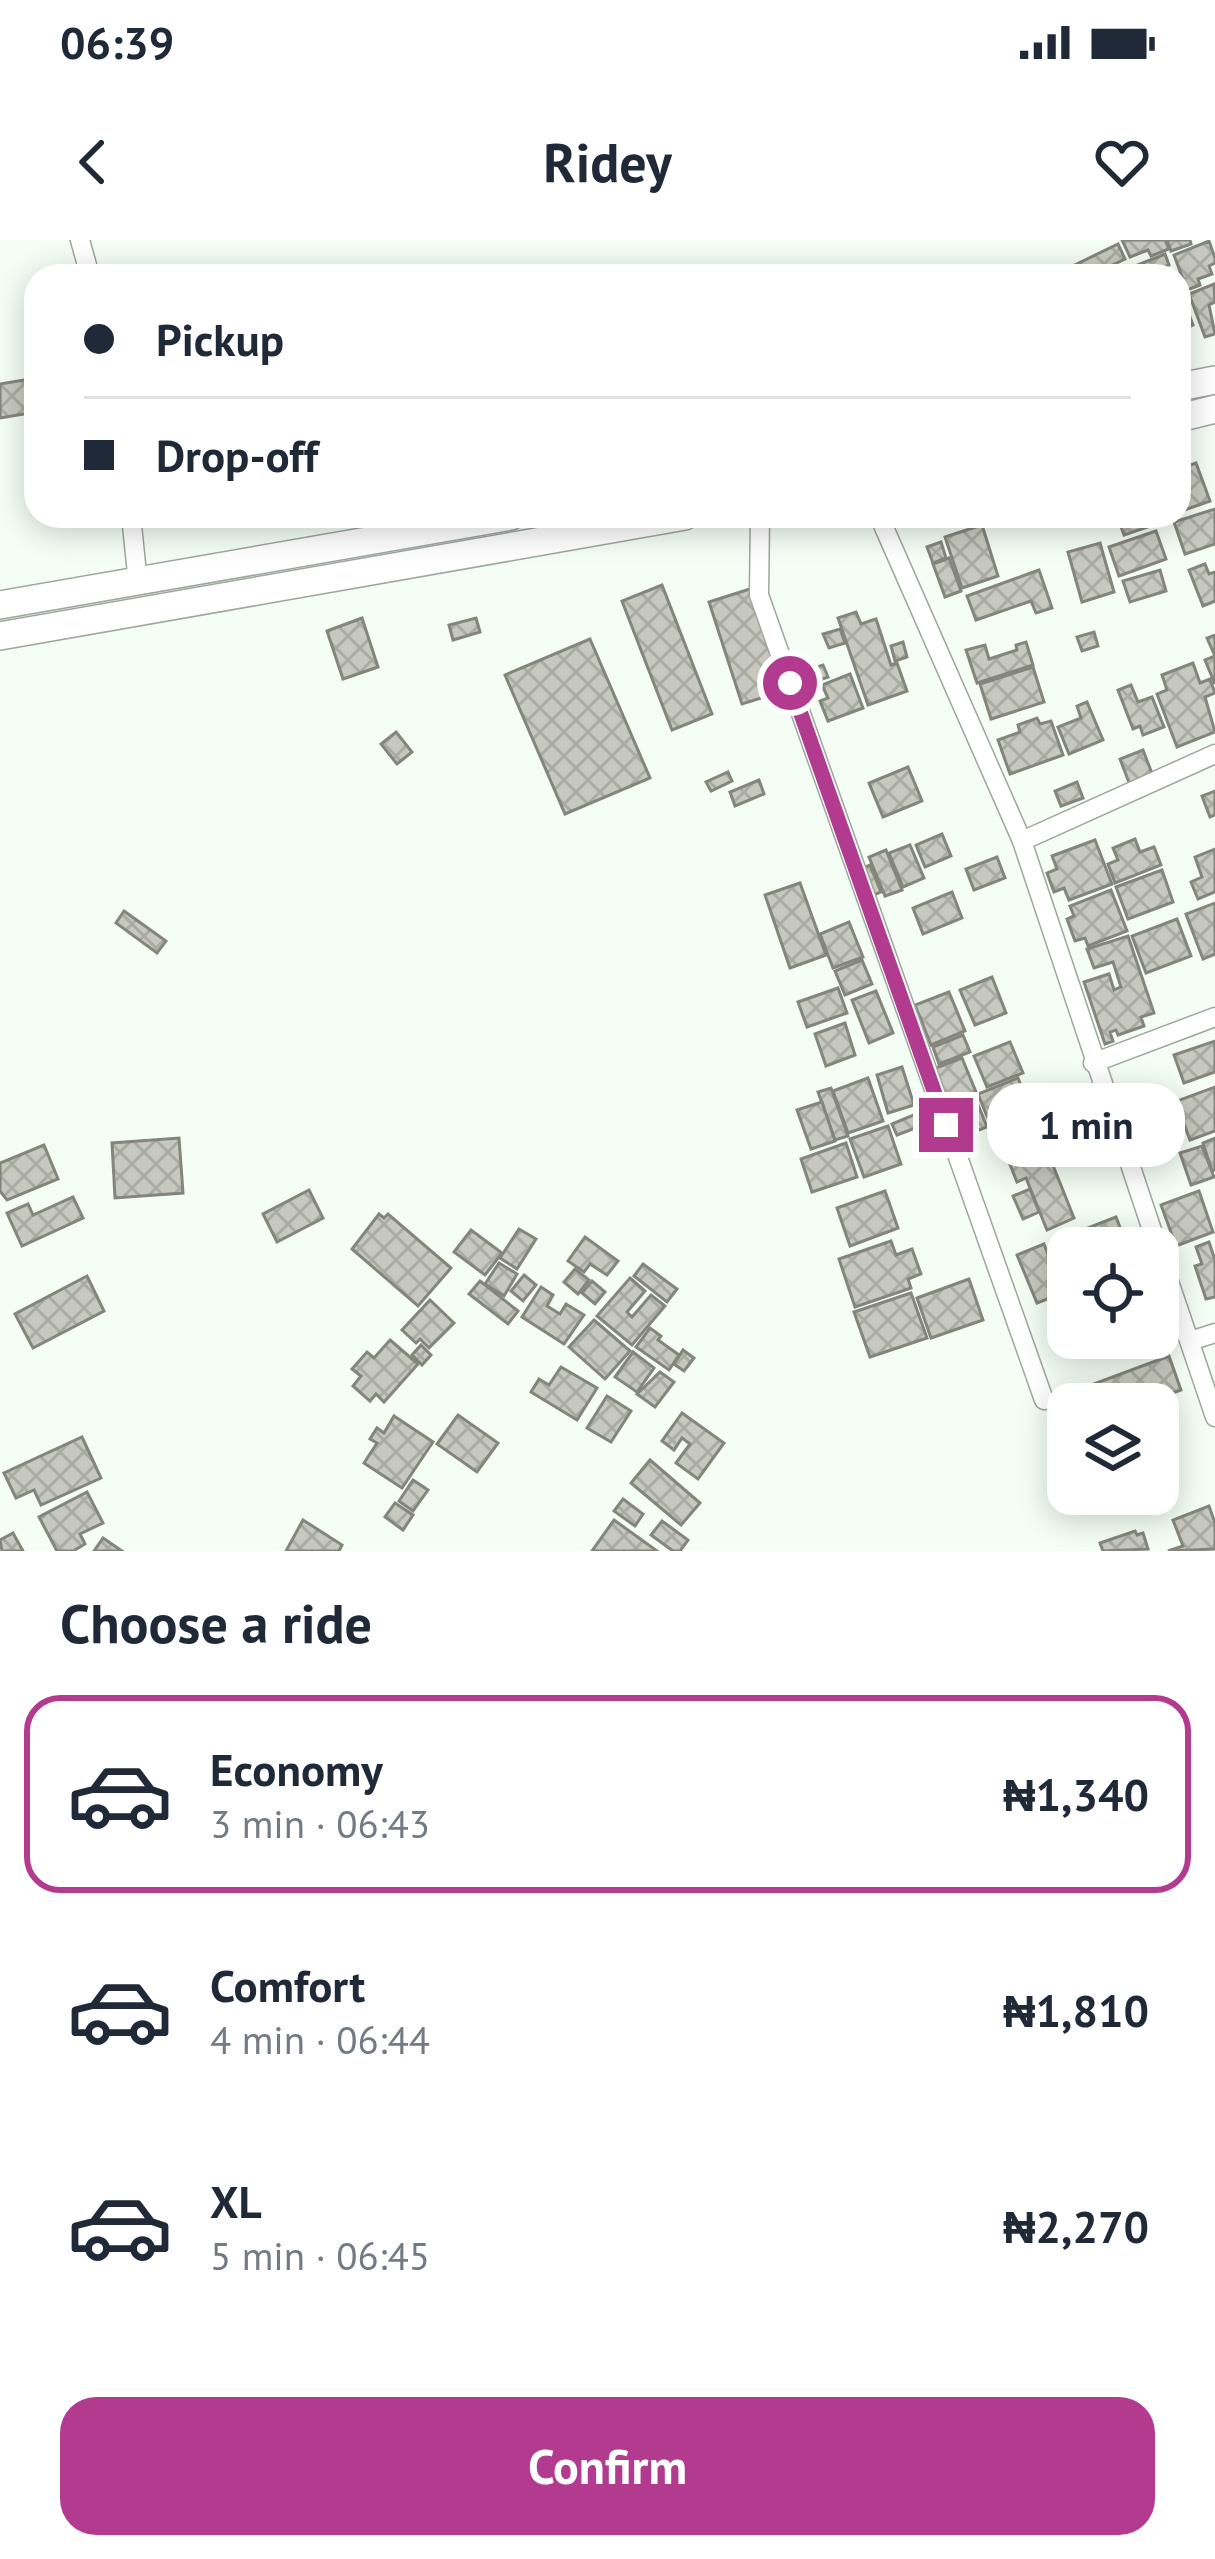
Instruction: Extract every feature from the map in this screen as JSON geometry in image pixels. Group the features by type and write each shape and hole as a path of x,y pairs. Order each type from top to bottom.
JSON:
{"street":[{"path":"132,528 137,583"},
{"path":"0,605 444,528"},
{"path":"0,636 616,528"},
{"path":"760,528 759,595 1044,1400"},
{"path":"884,528 1022,842 1151,1227"},
{"path":"1022,842 1215,754"},
{"path":"1093,1064 1215,1017"},
{"path":"1179,1309 1215,1417"},
{"path":"1190,1341 1215,1334"}],"building":[{"path":"1122,240 1165,240 1169,249 1130,257"},
{"path":"1167,240 1190,240 1191,244 1171,251"},
{"path":"1209,241 1215,258 1209,266 1212,274 1198,279 1200,285 1191,288 1191,264 1177,264 1174,255"},
{"path":"1118,244 1125,259 1114,264 1077,264"},
{"path":"1165,254 1169,264 1140,264"},
{"path":"1214,284 1215,302 1209,305 1215,334 1205,337 1191,293"},
{"path":"24,380 24,414 0,418 0,384"},
{"path":"1196,463 1210,501 1191,508 1191,465"},
{"path":"1215,509 1215,544 1185,554 1176,528 1191,528 1191,517"},
{"path":"983,528 998,576 962,588 945,537"},
{"path":"1156,531 1166,559 1119,576 1109,547"},
{"path":"941,542 946,558 933,563 927,547"},
{"path":"1100,543 1114,592 1082,602 1068,552"},
{"path":"949,558 961,591 945,597 933,564"},
{"path":"1205,564 1209,574 1215,572 1215,601 1203,606 1189,570"},
{"path":"1039,570 1052,608 1036,613 1031,601 976,620 967,596"},
{"path":"1160,570 1166,591 1130,602 1123,581"},
{"path":"662,585 712,714 672,730 622,601"},
{"path":"750,589 784,691 742,704 709,602"},
{"path":"856,612 861,624 876,619 891,665 897,663 907,691 868,705 838,618"},
{"path":"362,618 378,667 343,679 327,631"},
{"path":"476,618 480,632 453,640 449,625"},
{"path":"840,629 845,643 829,648 823,634"},
{"path":"1094,632 1098,646 1082,651 1077,637"},
{"path":"590,639 650,778 565,814 505,675"},
{"path":"903,642 907,657 895,661 891,646"},
{"path":"1026,642 1033,665 977,683 966,650 985,645 989,659"},
{"path":"1215,656 1215,684 1205,660"},
{"path":"1193,663 1200,683 1210,679 1215,693 1205,697 1215,732 1177,747 1157,694 1167,690 1162,675"},
{"path":"823,665 828,677 802,686 798,673"},
{"path":"1033,667 1044,702 991,719 980,684"},
{"path":"850,674 863,708 828,721 820,701 828,698 822,685"},
{"path":"1131,685 1138,702 1152,697 1164,727 1143,735 1140,726 1133,729 1118,690"},
{"path":"1087,702 1103,740 1069,754 1058,727 1081,718 1077,706"},
{"path":"1037,718 1040,724 1051,721 1063,755 1010,774 998,740 1020,732 1018,725"},
{"path":"396,732 412,752 397,764 381,744"},
{"path":"1143,750 1153,776 1130,785 1120,759"},
{"path":"908,767 922,801 883,817 869,783"},
{"path":"728,772 732,781 711,791 706,782"},
{"path":"759,780 764,794 735,806 730,792"},
{"path":"1077,782 1083,798 1061,806 1055,791"},
{"path":"1215,791 1215,815 1210,817 1202,796"},
{"path":"942,834 951,856 925,867 916,845"},
{"path":"1135,839 1140,852 1154,847 1161,865 1115,883 1108,864 1118,860 1113,848"},
{"path":"1095,840 1112,884 1069,900 1064,888 1054,892 1047,873 1057,869 1052,856"},
{"path":"910,845 924,878 903,887 889,853"},
{"path":"1215,849 1215,892 1198,899 1191,882 1202,877 1195,857"},
{"path":"886,850 902,890 885,896 869,857"},
{"path":"997,857 1005,878 974,890 966,869"},
{"path":"870,865 881,892 869,897 858,870"},
{"path":"1162,870 1173,902 1128,919 1116,887"},
{"path":"800,883 826,955 790,968 765,895"},
{"path":"1111,890 1127,931 1088,946 1085,938 1075,941 1067,919 1074,916 1070,906"},
{"path":"952,892 962,918 923,934 913,908"},
{"path":"1215,903 1215,954 1203,959 1186,914"},
{"path":"124,911 166,941 157,953 116,923"},
{"path":"1177,919 1191,956 1146,973 1132,936"},
{"path":"849,922 863,957 833,968 820,934"},
{"path":"1128,936 1154,1013 1141,1017 1144,1026 1118,1035 1116,1030 1110,1032 1113,1041 1105,1044 1084,982 1109,974 1114,990 1121,987 1113,962 1094,968 1087,949"},
{"path":"862,960 872,984 845,995 835,971"},
{"path":"992,977 1006,1013 975,1025 960,990"},
{"path":"838,988 847,1013 807,1027 798,1002"},
{"path":"876,991 893,1033 869,1043 852,1000"},
{"path":"949,992 965,1031 931,1045 915,1005"},
{"path":"845,1023 855,1055 826,1066 815,1034"},
{"path":"963,1035 970,1052 939,1064 933,1047"},
{"path":"1215,1041 1215,1072 1184,1083 1174,1055"},
{"path":"1010,1042 1023,1073 987,1087 974,1056"},
{"path":"962,1058 976,1092 947,1104 933,1069"},
{"path":"902,1067 914,1105 888,1113 877,1075"},
{"path":"868,1078 883,1121 848,1133 833,1091"},
{"path":"1018,1078 1033,1115 993,1131 978,1094"},
{"path":"1215,1087 1215,1131 1190,1140 1184,1124 1163,1131 1168,1148 1159,1151 1145,1113"},
{"path":"831,1088 848,1136 835,1140 818,1092"},
{"path":"974,1095 987,1127 958,1138 945,1107"},
{"path":"822,1102 835,1141 811,1149 797,1110"},
{"path":"916,1114 921,1126 897,1135 892,1124"},
{"path":"888,1126 901,1164 864,1177 850,1139"},
{"path":"179,1138 183,1193 115,1198 112,1143"},
{"path":"1215,1138 1215,1170 1212,1171 1203,1143"},
{"path":"846,1143 857,1177 812,1192 801,1159"},
{"path":"1044,1143 1074,1218 1047,1230 1026,1178 1017,1182 1007,1157"},
{"path":"44,1145 58,1179 7,1200 0,1191 0,1163"},
{"path":"1202,1146 1214,1177 1191,1185 1180,1153"},
{"path":"1030,1189 1039,1212 1023,1219 1013,1196"},
{"path":"309,1190 323,1218 277,1242 263,1214"},
{"path":"885,1191 898,1228 850,1246 837,1208"},
{"path":"1199,1191 1213,1232 1179,1245 1179,1227 1169,1227 1161,1205"},
{"path":"73,1197 83,1218 22,1246 7,1213 28,1204 33,1215"},
{"path":"379,1214 384,1218 388,1214 451,1268 418,1306 352,1249"},
{"path":"1116,1217 1120,1227 1090,1227"},
{"path":"519,1229 536,1239 517,1269 500,1258"},
{"path":"471,1230 502,1253 485,1275 454,1252"},
{"path":"585,1237 618,1261 607,1275 590,1264 584,1272 568,1261"},
{"path":"891,1241 896,1255 912,1249 921,1274 908,1279 911,1288 855,1307 839,1259"},
{"path":"1209,1242 1215,1260 1215,1297 1206,1299 1195,1266 1202,1264 1196,1247"},
{"path":"1044,1244 1047,1299 1037,1303 1017,1255"},
{"path":"499,1263 517,1274 504,1296 485,1284"},
{"path":"643,1264 677,1289 667,1302 634,1276"},
{"path":"575,1269 589,1280 578,1294 564,1282"},
{"path":"524,1275 536,1285 523,1301 511,1291"},
{"path":"87,1276 104,1311 33,1348 15,1314"},
{"path":"630,1278 645,1291 627,1312 632,1317 651,1295 665,1306 632,1345 597,1316"},
{"path":"969,1279 983,1320 931,1338 917,1298"},
{"path":"480,1281 518,1311 508,1324 469,1294"},
{"path":"592,1281 605,1292 595,1304 582,1293"},
{"path":"541,1287 553,1295 547,1306 560,1314 566,1304 584,1315 564,1344 522,1317"},
{"path":"911,1293 927,1338 870,1357 854,1312"},
{"path":"430,1300 454,1323 429,1348 402,1330"},
{"path":"594,1320 630,1351 605,1379 569,1347"},
{"path":"650,1328 679,1355 669,1370 636,1347"},
{"path":"390,1340 418,1364 384,1402 376,1394 370,1401 353,1386 361,1376 352,1369 367,1352 374,1358"},
{"path":"421,1345 431,1355 422,1365 412,1355"},
{"path":"683,1350 694,1358 684,1371 674,1364"},
{"path":"633,1352 654,1368 637,1392 615,1377"},
{"path":"1170,1359 1179,1383 1096,1383"},
{"path":"561,1367 597,1388 577,1420 531,1392 539,1379 549,1385"},
{"path":"660,1372 674,1382 655,1407 637,1394"},
{"path":"607,1396 631,1411 611,1442 587,1428"},
{"path":"682,1413 724,1443 698,1479 676,1463 690,1444 682,1438 674,1450 662,1441"},
{"path":"458,1415 498,1443 477,1472 437,1444"},
{"path":"394,1416 433,1442 402,1488 364,1463 377,1443 370,1439 377,1428 384,1433"},
{"path":"82,1437 101,1478 41,1505 34,1490 16,1498 4,1473"},
{"path":"650,1460 700,1503 681,1525 631,1483"},
{"path":"413,1480 428,1490 413,1511 399,1501"},
{"path":"87,1492 103,1523 80,1534 85,1544 73,1551 57,1551 39,1517"},
{"path":"623,1499 643,1514 635,1526 614,1511"},
{"path":"395,1503 413,1515 403,1530 385,1517"},
{"path":"1209,1506 1215,1549 1168,1551 1183,1546 1173,1520"},
{"path":"303,1520 342,1545 339,1551 286,1551"},
{"path":"614,1520 657,1551 592,1551"},
{"path":"662,1521 688,1540 680,1551 651,1535"},
{"path":"1135,1531 1143,1533 1148,1549 1103,1551 1100,1543"},
{"path":"13,1533 23,1551 2,1551 0,1540"},
{"path":"103,1538 122,1551 94,1551"}],"route":[{"path":"790,683 946,1125"}]}
